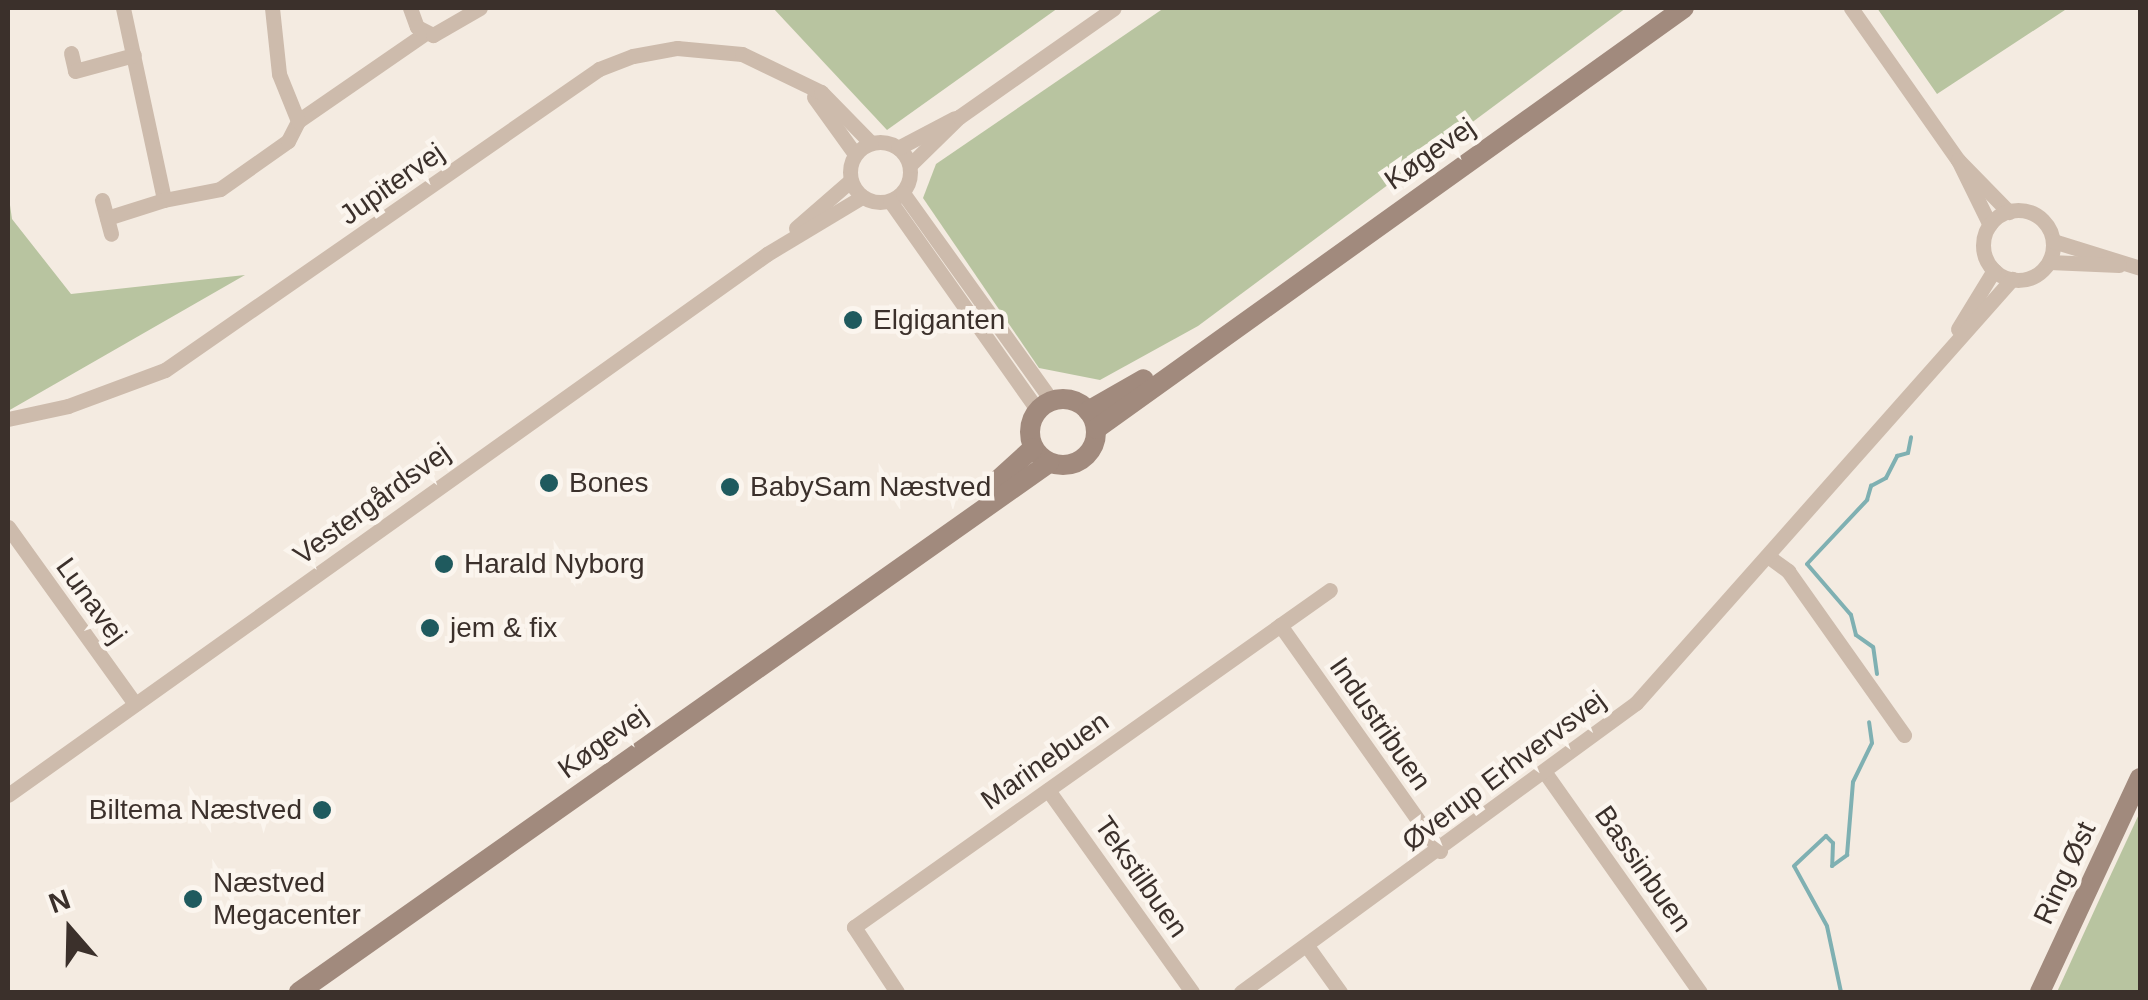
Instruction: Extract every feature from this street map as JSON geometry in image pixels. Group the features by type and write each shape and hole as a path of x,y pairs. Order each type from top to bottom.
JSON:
{"street":[{"path":"123,8 164,200"},
{"path":"272,8 279,74 298,121"},
{"path":"410,8 424,34"},
{"path":"102,200 109,226 164,200 220,190 288,141 298,121 424,34 445,32 480,8"},
{"path":"896,197 862,197 850,181 855,154 871,143 898,148 959,117 1114,8"},
{"name":"Køgevej","path":"1092,420 1207,344 1684,8"},
{"path":"1851,8 1958,160 2008,212 2042,220 2053,241 2048,262 2033,276 2012,279 1994,270 1984,253 1990,225 1958,160"},
{"name":"Jupitervej","path":"8,419 115,391 182,360 598,69 633,56 708,48 742,54 821,92 871,143"},
{"path":"70,53 80,87"},
{"path":"75,70 134,55"},
{"name":"Jupitervej","path":"810,89 855,154"},
{"path":"896,197 910,165 959,117"},
{"path":"898,148 910,165"},
{"name":"Vestergårdsvej","path":"767,254 850,181"},
{"name":"Vestergårdsvej","path":"8,795 767,254 862,197"},
{"path":"896,197 1045,406"},
{"path":"1990,225 2008,212"},
{"path":"2053,241 2134,266"},
{"path":"2048,262 2134,266"},
{"name":"Øverup Erhvervsvej","path":"1938,362 1994,270"},
{"name":"Øverup Erhvervsvej","path":"1241,992 1546,774 1636,702 1769,557 2012,279"},
{"path":"1075,402 1092,420 1092,448 1078,462 1049,463 1034,448 1031,425 1045,406 1075,402"},
{"name":"Køgevej","path":"939,536 1034,448"},
{"name":"Køgevej","path":"299,992 939,536 1049,463"},
{"name":"Lunavej","path":"8,527 135,704"},
{"path":"1769,557 1788,571 1904,735"},
{"name":"Marinebuen","path":"898,992 854,927 1330,590"},
{"name":"Industribuen","path":"1280,626 1440,850"},
{"name":"Bassinbuen","path":"1546,774 1700,992"},
{"name":"Ring Øst","path":"2040,992 2140,778"},
{"name":"Tekstilbuen","path":"1048,790 1192,992"},
{"path":"1307,946 1340,992"}],"green space":[{"path":"773,8 1058,8 887,130"},
{"path":"1164,8 1626,8 1198,326 1100,380 1039,368 923,198 936,164"},
{"path":"1877,8 1957,10 2068,8 1937,94"},
{"path":"8,191 12,219 71,294 245,275 8,411"},
{"path":"2140,812 2140,992 2057,992 2106,885"}],"waterway":[{"path":"1877,674 1873,647 1856,635 1851,615 1807,564 1867,500 1871,486 1886,478 1897,456 1908,453 1911,437"},
{"path":"1841,992 1827,926 1794,866 1826,836 1833,843 1832,866 1847,855 1853,782 1872,743 1869,722"}],"place":[{"name":"Elgiganten","path":"853,320"},
{"name":"Bones","path":"549,483"},
{"name":"BabySam Næstved","path":"730,487"},
{"name":"Harald Nyborg","path":"444,564"},
{"name":"jem & fix","path":"430,628"},
{"name":"Biltema Næstved","path":"322,810"},
{"name":"Næstved Megacenter","path":"193,899"}]}
